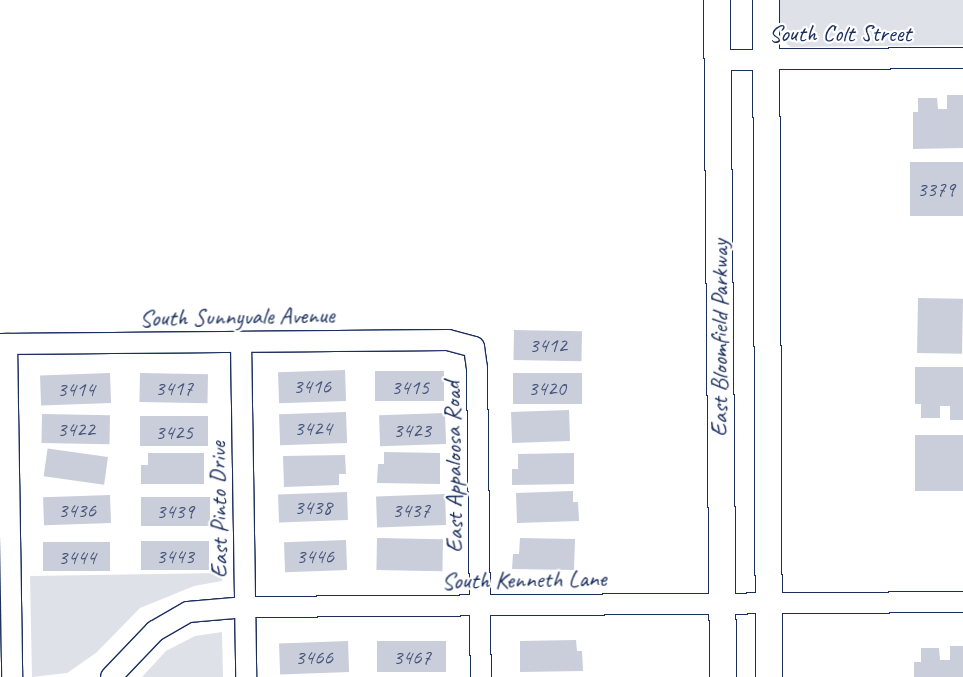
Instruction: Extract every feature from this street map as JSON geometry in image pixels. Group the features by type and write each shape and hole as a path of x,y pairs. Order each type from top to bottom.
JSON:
{"street":[{"name":"East Bloomfield Parkway","path":"718,0 723,677"},
{"name":"East Bloomfield Parkway","path":"766,0 768,677"},
{"name":"South Colt Street","path":"718,60 963,58"},
{"name":"South Sunnyvale Avenue","path":"3,344 448,340 474,347"},
{"name":"East Pinto Drive","path":"241,342 246,677"},
{"path":"3,344 12,677"},
{"name":"East Appaloosa Road","path":"474,347 481,606 481,677"},
{"name":"South Kenneth Lane","path":"111,677 155,631 188,612 246,607 963,602"}],"shaded area":[{"path":"774,0 963,0 963,45 791,47 776,36"},
{"path":"222,573 222,581 194,586 140,608 96,653 67,673 32,677 30,576"},
{"path":"222,632 223,677 142,677 166,651 195,636"}],"building":[{"path":"947,95 963,95 963,148 913,149 913,112 918,112 918,98 937,98 938,109 947,109"},
{"path":"910,162 963,162 963,216 910,216"},
{"path":"918,298 963,299 962,354 917,353"},
{"path":"514,330 582,331 581,361 513,360"},
{"path":"915,367 963,367 963,420 950,420 950,406 940,406 940,418 921,418 921,404 915,404"},
{"path":"345,370 346,401 279,403 278,372"},
{"path":"375,371 444,371 444,401 375,401"},
{"path":"110,373 111,403 41,405 40,375"},
{"path":"140,373 208,374 207,403 139,402"},
{"path":"513,373 582,373 582,404 513,404"},
{"path":"569,410 570,441 512,443 511,412"},
{"path":"346,412 347,443 280,445 279,414"},
{"path":"445,413 446,444 380,446 379,415"},
{"path":"42,414 110,415 109,444 41,443"},
{"path":"140,416 208,416 208,446 140,446"},
{"path":"915,435 963,435 963,491 915,491"},
{"path":"48,449 108,457 104,485 44,476"},
{"path":"384,452 440,453 440,484 377,483 378,464 384,464"},
{"path":"148,453 204,453 204,484 141,484 141,465 148,465"},
{"path":"574,453 574,484 512,485 512,469 518,469 518,454"},
{"path":"345,455 346,474 339,474 339,485 284,487 283,456"},
{"path":"573,491 573,502 578,502 579,521 517,523 516,493"},
{"path":"347,492 348,520 279,522 278,494"},
{"path":"445,494 446,525 377,527 376,496"},
{"path":"110,495 111,523 44,525 43,497"},
{"path":"141,497 210,497 210,526 141,526"},
{"path":"377,538 443,539 442,571 376,570"},
{"path":"520,538 575,539 574,570 512,569 513,554 519,554"},
{"path":"346,540 347,570 285,572 284,542"},
{"path":"141,541 209,541 209,570 141,570"},
{"path":"43,542 110,542 110,571 43,571"},
{"path":"576,640 577,651 582,651 583,671 520,672 520,641"},
{"path":"348,641 349,672 280,674 279,643"},
{"path":"377,641 446,641 446,672 377,672"},
{"path":"950,646 963,646 963,677 914,677 914,662 921,662 921,648 939,648 940,660 950,660"}]}
